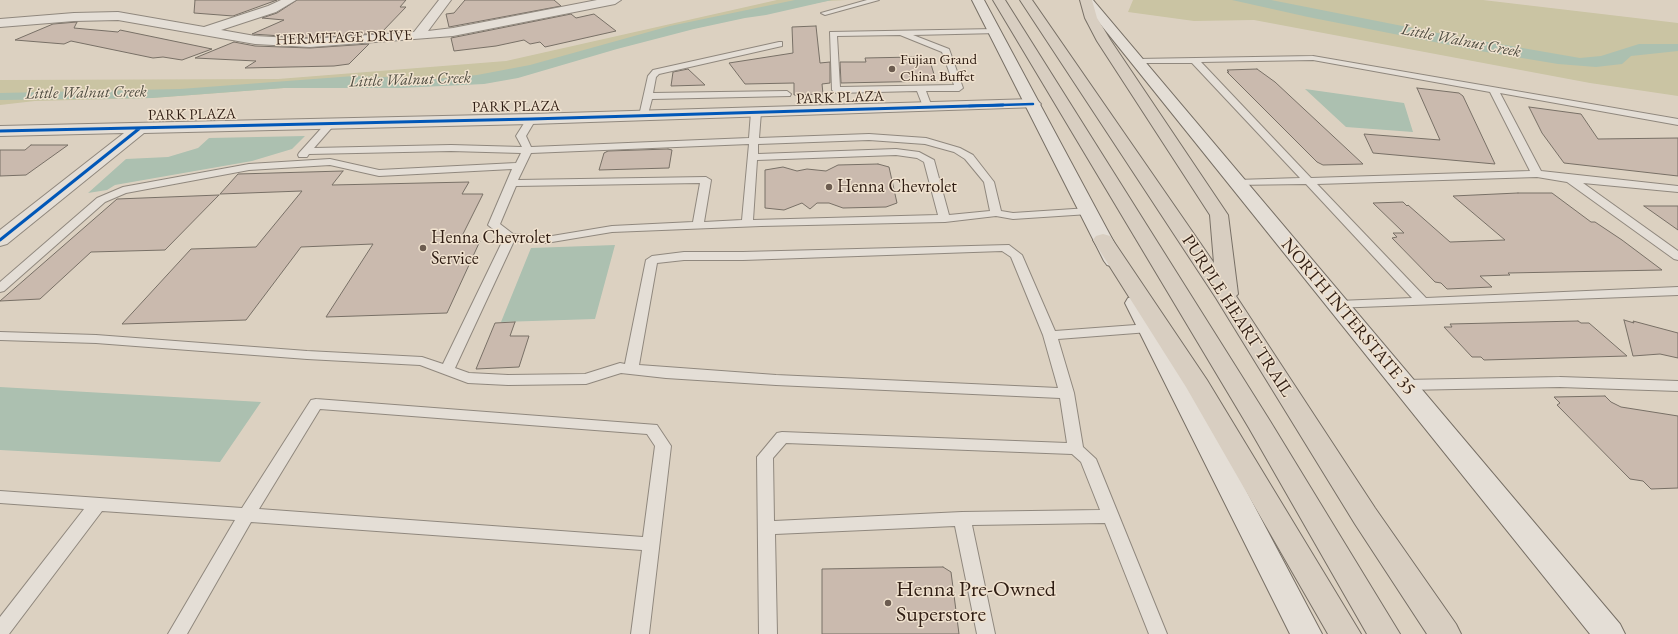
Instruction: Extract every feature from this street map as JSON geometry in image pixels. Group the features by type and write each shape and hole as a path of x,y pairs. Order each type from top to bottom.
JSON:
{"highway":[{"name":"PURPLE HEART TRAIL","path":"999,0 1257,420 1384,634"},
{"name":"PURPLE HEART TRAIL","path":"1026,0 1227,298 1366,516 1445,634"},
{"path":"1086,0 1091,18 1104,41 1219,215 1227,298"},
{"path":"1103,240 1198,386 1345,634"}],"street":[{"path":"208,31 272,9 290,0"},
{"path":"418,36 445,0"},
{"name":"HERMITAGE DRIVE","path":"0,23 101,16 138,18 255,40 310,43 418,36 481,27 615,0"},
{"path":"978,0 1089,211 1306,634"},
{"name":"NORTH INTERSTATE 35","path":"1086,0 1609,634"},
{"path":"101,16 117,5"},
{"name":"PARK PLAZA","path":"0,131 531,119 1032,104"},
{"path":"0,240 140,128"}],"lane":[{"path":"825,13 875,0"},
{"path":"902,33 946,51 959,88 836,90 832,34 995,31"},
{"path":"644,116 652,76 656,72 779,44"},
{"path":"1137,61 1314,58 1677,121"},
{"path":"1194,60 1421,300"},
{"path":"920,88 927,107"},
{"path":"1493,89 1537,174"},
{"path":"648,96 787,94"},
{"path":"747,223 756,112"},
{"path":"528,150 521,136 531,119"},
{"path":"296,164 330,124"},
{"path":"307,151 451,148 528,150 601,146 869,137 926,141 957,150 969,157 989,182 996,213"},
{"path":"919,155 926,141"},
{"path":"528,150 519,166 494,225 510,237 546,240 612,229 747,223 945,219 996,213 1013,216 1089,211"},
{"path":"752,158 896,152 919,155 929,160 945,219"},
{"path":"0,288 100,200 123,190 249,167 296,164 330,162 379,173 519,166"},
{"path":"1238,183 1537,174 1570,179 1678,189"},
{"path":"1570,179 1678,256"},
{"path":"513,183 706,180 698,226"},
{"path":"447,370 510,237"},
{"path":"632,369 652,260 684,256 743,256 1005,247 1016,255 1050,335 1066,393 1076,449"},
{"path":"1338,305 1421,300 1678,291"},
{"path":"1050,335 1149,328"},
{"path":"0,336 96,339 299,355 422,361 468,378 508,380 586,379 620,368 776,380 1066,393"},
{"path":"1404,385 1560,382 1678,386"},
{"path":"177,634 247,514 316,404 652,429 663,446 640,634"},
{"path":"768,634 765,458 782,437 1076,449 1088,459 1158,634"},
{"path":"0,497 651,544"},
{"path":"0,630 98,504"},
{"path":"767,528 962,519 1111,516"},
{"path":"962,519 986,634"}],"shaded area":[{"path":"777,0 847,0 827,1 723,21 623,45 493,82 387,87 284,88 152,98 35,101 0,105 0,80 278,79 506,61"},
{"path":"1133,0 1483,0 1678,23 1678,96 1590,83 1254,20 1194,21 1128,12"}],"water":[{"name":"Little Walnut Creek","path":"795,0 832,0 694,29 617,49 518,78 484,84 400,88 284,88 152,98 0,100 0,93 180,89 354,76 436,79 477,75 530,65 670,26"},
{"name":"Little Walnut Creek","path":"1232,0 1271,0 1453,36 1580,58 1601,56 1639,44 1678,44 1678,51 1631,56 1622,64 1596,67 1558,64 1480,51 1308,17"},
{"path":"1305,89 1404,103 1413,132 1346,127"},
{"path":"305,136 292,149 252,161 115,185 107,190 88,193 126,159 168,157 198,148 209,138"},
{"path":"615,245 595,319 501,322 531,248"},
{"path":"0,387 261,402 220,462 0,450"}],"building":[{"path":"195,0 277,0 233,16 194,13"},
{"path":"297,0 406,0 400,7 406,7 381,33 310,38 252,34 284,20 262,18 277,13"},
{"path":"465,0 554,0 561,6 449,27 446,14 454,13"},
{"path":"571,14 576,18 594,14 616,31 545,47 540,42 530,44 524,40 496,46 454,51 451,38"},
{"path":"77,22 74,28 118,32 120,30 212,49 182,60 163,57 153,58 71,41 64,44 15,40 53,24"},
{"path":"816,26 820,63 830,62 830,83 822,84 823,94 794,95 794,83 745,84 729,63 793,53 792,27"},
{"path":"234,42 255,46 310,48 369,44 349,64 334,66 245,68 256,61 195,58"},
{"name":"Fujian Grand China Buffet","path":"914,57 916,61 930,61 936,81 841,83 840,62 866,62 865,58"},
{"path":"688,69 705,85 671,86 673,72"},
{"path":"1257,69 1275,82 1363,164 1323,165 1317,162 1227,72 1229,72 1227,70"},
{"path":"1417,88 1459,93 1463,96 1495,164 1373,153 1364,134 1440,140"},
{"path":"1529,107 1581,114 1598,139 1678,138 1678,176 1564,163 1542,133"},
{"path":"31,145 68,145 26,175 0,176 0,150 25,150"},
{"path":"672,150 669,168 599,170 604,153 608,151"},
{"name":"Henna Chevrolet","path":"878,164 889,167 897,203 886,207 843,208 829,203 817,203 810,209 802,203 784,210 765,208 765,170 783,167 797,171 807,169 826,171 838,165"},
{"name":"Henna Chevrolet Service","path":"343,171 332,185 469,182 462,194 483,194 459,242 480,241 447,313 326,317 373,244 301,247 246,320 122,324 191,249 256,247 302,191 220,194 238,174"},
{"path":"1552,193 1591,222 1595,222 1622,240 1662,270 1508,273 1510,275 1480,276 1492,287 1447,289 1441,283 1435,282 1392,238 1397,237 1393,233 1404,233 1373,203 1403,202 1450,242 1505,240 1453,196"},
{"path":"219,195 165,250 91,252 40,299 0,301 117,199"},
{"path":"1644,206 1678,206 1678,230"},
{"path":"1624,320 1678,333 1678,358 1660,354 1633,356"},
{"path":"1578,321 1581,323 1589,323 1627,356 1484,360 1481,357 1472,357 1444,327 1452,327 1450,324"},
{"path":"515,322 510,336 529,336 519,367 476,369 495,323"},
{"path":"1605,396 1611,402 1621,407 1678,416 1678,488 1651,489 1643,481 1630,479 1557,405 1560,403 1554,397"},
{"name":"Henna Pre-Owned Superstore","path":"943,567 951,572 959,634 822,634 822,569"}],"cycle path":[{"path":"0,131 531,119 1033,104"},
{"path":"0,240 140,128"}],"place":[{"name":"Fujian Grand China Buffet","path":"892,69"},
{"name":"Henna Chevrolet","path":"829,187"},
{"name":"Henna Chevrolet Service","path":"423,248"},
{"name":"Henna Pre-Owned Superstore","path":"888,603"}]}
